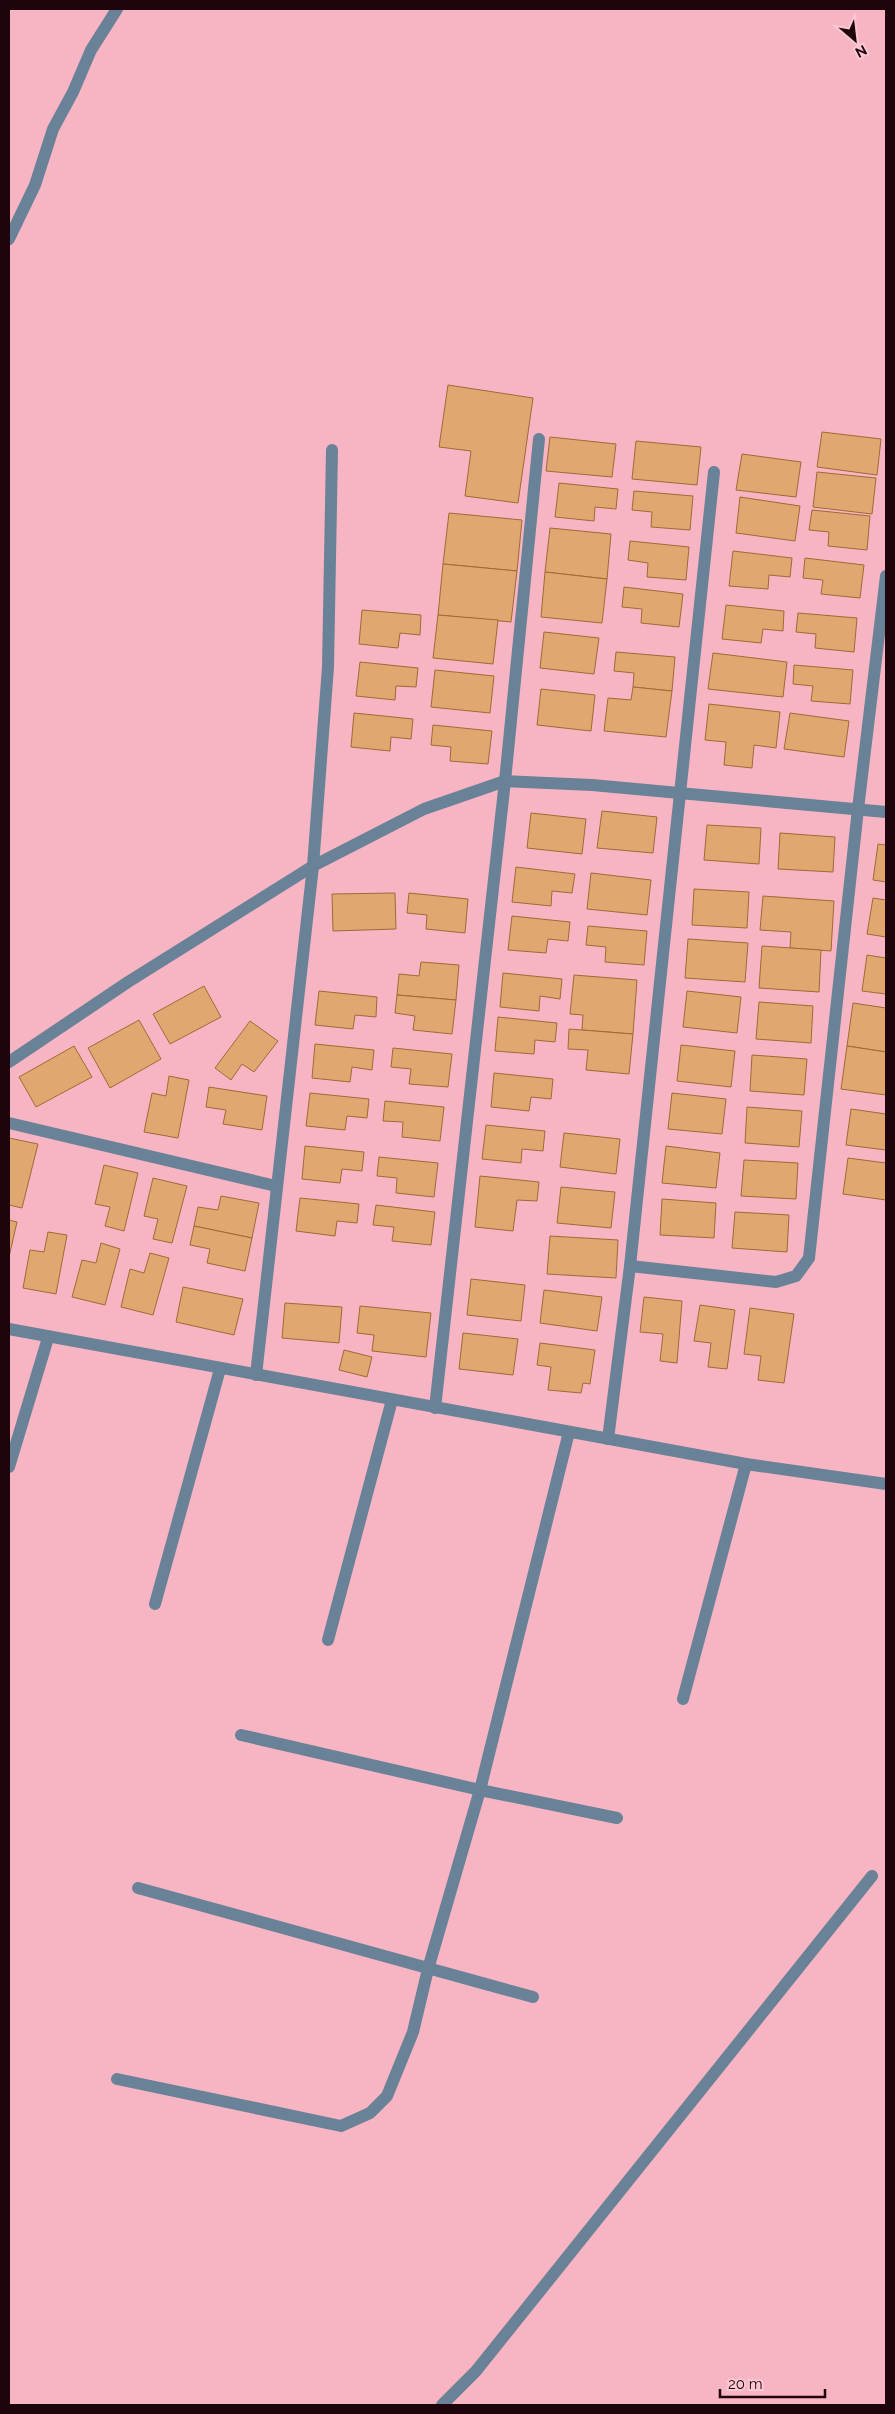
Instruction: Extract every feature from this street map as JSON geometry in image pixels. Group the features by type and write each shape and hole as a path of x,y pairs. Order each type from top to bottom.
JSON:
{"street":[{"path":"9,239 35,185 53,129 73,92 91,50 117,9"},
{"path":"435,1408 505,781 539,439"},
{"path":"256,1375 313,866 328,667 332,450"},
{"path":"608,1439 630,1266 714,472"},
{"path":"630,1266 776,1282 796,1276 809,1258 858,809 886,576"},
{"path":"9,1062 128,982 313,866 424,810 505,781 592,785 886,812"},
{"path":"9,1123 276,1186"},
{"path":"9,1329 48,1338 746,1464 886,1484"},
{"path":"9,1468 48,1338"},
{"path":"156,1604 220,1369"},
{"path":"328,1640 392,1400"},
{"path":"117,2079 341,2126 370,2113 387,2096 413,2032 428,1968 480,1790 569,1432"},
{"path":"683,1699 746,1464"},
{"path":"241,1735 480,1790 618,1818"},
{"path":"442,2405 476,2371 872,1876"},
{"path":"138,1888 533,1997"}],"building":[{"path":"448,385 533,398 518,503 465,496 471,451 439,447"},
{"path":"822,432 881,439 877,475 817,467"},
{"path":"550,437 616,444 612,477 546,471"},
{"path":"636,441 701,447 697,485 632,479"},
{"path":"742,454 801,462 796,497 736,490"},
{"path":"817,472 876,478 872,514 813,507"},
{"path":"559,483 618,489 616,509 595,507 594,521 555,517"},
{"path":"634,491 693,496 690,530 651,527 652,512 632,510"},
{"path":"740,497 800,506 795,541 736,533"},
{"path":"812,510 870,516 867,550 828,546 829,532 809,530"},
{"path":"449,513 522,520 517,571 443,564"},
{"path":"550,528 611,534 607,579 545,572"},
{"path":"630,541 689,547 686,580 647,577 648,563 628,560"},
{"path":"733,551 792,558 790,577 769,575 768,589 729,586"},
{"path":"805,558 864,565 860,598 821,594 823,580 803,578"},
{"path":"443,564 517,571 511,622 438,615"},
{"path":"545,572 607,579 602,623 541,617"},
{"path":"624,587 683,594 679,627 641,623 642,609 622,607"},
{"path":"726,605 784,611 783,631 763,629 761,643 722,639"},
{"path":"362,610 421,615 420,635 400,633 398,648 359,644"},
{"path":"798,613 857,618 854,652 815,648 816,634 796,632"},
{"path":"438,615 498,620 493,664 433,658"},
{"path":"544,632 599,638 594,674 540,668"},
{"path":"616,652 675,657 672,691 633,687 634,673 614,671"},
{"path":"713,653 787,662 783,697 708,689"},
{"path":"360,662 418,668 416,687 396,686 395,700 356,696"},
{"path":"794,665 853,670 850,704 811,701 813,686 793,684"},
{"path":"435,670 494,676 490,713 431,707"},
{"path":"633,687 672,691 666,737 604,731 608,698 631,700"},
{"path":"541,689 595,695 591,731 537,725"},
{"path":"709,704 780,712 776,748 754,745 752,768 724,765 726,742 705,740"},
{"path":"354,713 413,719 411,739 391,737 390,751 351,747"},
{"path":"790,713 849,721 844,757 784,749"},
{"path":"433,725 492,731 488,764 450,761 451,747 431,745"},
{"path":"602,811 657,817 653,853 597,848"},
{"path":"531,813 586,819 582,854 527,848"},
{"path":"707,825 761,828 759,864 704,860"},
{"path":"780,833 835,837 833,872 778,869"},
{"path":"878,844 886,845 886,882 873,880"},
{"path":"516,867 575,874 572,893 552,891 551,906 512,902"},
{"path":"591,873 651,880 647,915 587,909"},
{"path":"694,889 749,892 747,928 692,925"},
{"path":"395,893 396,929 333,931 332,894"},
{"path":"409,893 468,899 465,933 426,929 427,915 407,913"},
{"path":"763,896 834,901 831,951 790,948 791,932 760,930"},
{"path":"873,898 886,900 886,937 867,934"},
{"path":"512,916 570,922 568,941 548,939 546,953 508,950"},
{"path":"588,926 647,931 644,965 605,962 606,947 586,945"},
{"path":"688,939 748,943 745,982 685,978"},
{"path":"762,946 821,950 819,992 759,988"},
{"path":"867,955 886,958 886,994 862,991"},
{"path":"421,962 459,965 456,1000 397,995 399,974 419,976"},
{"path":"503,973 562,979 560,999 540,996 539,1011 500,1007"},
{"path":"574,975 637,980 633,1034 582,1030 583,1015 570,1014"},
{"path":"204,986 221,1017 170,1044 153,1014"},
{"path":"319,991 377,997 376,1017 355,1015 353,1029 315,1025"},
{"path":"687,991 741,997 737,1033 683,1027"},
{"path":"397,995 456,1000 452,1034 413,1030 415,1016 395,1013"},
{"path":"759,1002 813,1006 811,1043 756,1039"},
{"path":"853,1003 886,1008 886,1052 847,1046"},
{"path":"498,1017 557,1023 555,1042 535,1040 534,1054 495,1051"},
{"path":"139,1020 161,1059 110,1088 88,1048"},
{"path":"250,1021 278,1041 254,1072 242,1064 231,1080 215,1068"},
{"path":"569,1029 633,1034 629,1074 586,1070 588,1050 568,1049"},
{"path":"315,1044 374,1050 372,1070 352,1067 350,1082 312,1078"},
{"path":"681,1045 735,1051 731,1087 677,1081"},
{"path":"74,1046 92,1077 36,1107 19,1077"},
{"path":"847,1046 886,1052 886,1095 841,1089"},
{"path":"393,1048 452,1054 448,1087 409,1084 411,1069 391,1067"},
{"path":"752,1055 807,1059 804,1095 750,1091"},
{"path":"494,1073 553,1079 551,1099 531,1097 529,1111 491,1107"},
{"path":"169,1076 189,1080 178,1138 144,1132 152,1093 166,1096"},
{"path":"209,1087 267,1096 262,1130 223,1124 226,1110 206,1107"},
{"path":"310,1093 369,1099 367,1118 347,1116 345,1130 306,1126"},
{"path":"672,1093 726,1099 722,1134 668,1129"},
{"path":"385,1101 444,1107 440,1141 402,1137 403,1122 383,1121"},
{"path":"747,1107 802,1111 799,1147 745,1143"},
{"path":"851,1109 886,1114 886,1150 846,1145"},
{"path":"486,1125 545,1131 543,1151 522,1149 521,1163 482,1159"},
{"path":"564,1133 620,1139 616,1174 560,1167"},
{"path":"9,1138 38,1144 22,1208 9,1205"},
{"path":"305,1146 364,1152 362,1171 342,1169 340,1183 302,1179"},
{"path":"666,1146 720,1153 716,1188 662,1183"},
{"path":"379,1157 438,1163 434,1197 396,1193 397,1178 377,1176"},
{"path":"848,1158 886,1163 886,1200 843,1194"},
{"path":"744,1160 798,1163 796,1199 741,1196"},
{"path":"104,1165 138,1173 124,1231 105,1226 110,1207 95,1204"},
{"path":"480,1176 539,1182 537,1201 517,1200 513,1231 475,1227"},
{"path":"153,1178 187,1186 172,1243 153,1239 158,1219 144,1216"},
{"path":"561,1187 615,1192 611,1228 557,1223"},
{"path":"221,1196 259,1203 252,1238 194,1226 198,1207 218,1210"},
{"path":"300,1198 359,1204 357,1223 337,1221 335,1236 296,1231"},
{"path":"662,1199 716,1203 714,1238 660,1235"},
{"path":"376,1205 435,1212 431,1245 392,1241 394,1227 373,1225"},
{"path":"735,1212 789,1215 787,1252 732,1248"},
{"path":"9,1220 17,1222 9,1257"},
{"path":"194,1226 252,1238 245,1271 207,1263 210,1249 190,1245"},
{"path":"48,1232 67,1235 56,1294 23,1288 30,1250 44,1252"},
{"path":"550,1236 618,1240 616,1278 547,1274"},
{"path":"101,1243 120,1249 105,1305 72,1297 82,1260 96,1263"},
{"path":"150,1253 169,1258 153,1315 121,1307 130,1269 144,1273"},
{"path":"471,1279 525,1285 521,1321 467,1315"},
{"path":"183,1287 243,1299 234,1335 176,1322"},
{"path":"544,1290 602,1297 597,1331 540,1323"},
{"path":"644,1297 682,1301 677,1363 660,1361 663,1334 640,1332"},
{"path":"285,1303 342,1307 339,1343 282,1338"},
{"path":"700,1305 735,1310 727,1369 708,1367 711,1343 694,1341"},
{"path":"360,1306 431,1313 426,1357 372,1351 374,1335 357,1333"},
{"path":"750,1308 794,1314 784,1383 758,1380 761,1356 744,1354"},
{"path":"463,1333 518,1339 513,1375 459,1369"},
{"path":"540,1343 595,1350 590,1384 583,1383 581,1393 548,1390 551,1367 537,1365"},
{"path":"344,1350 372,1357 367,1377 339,1370"}]}
